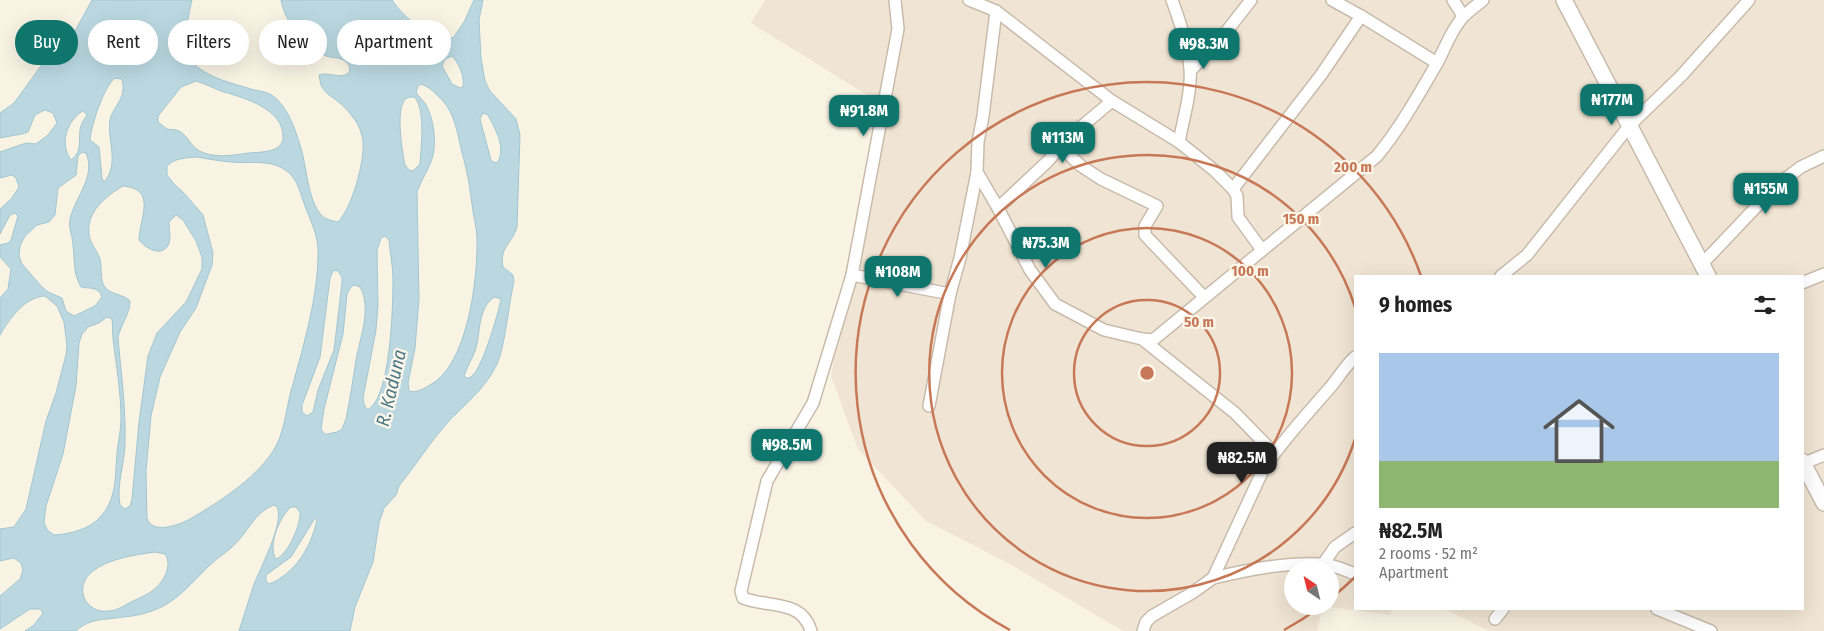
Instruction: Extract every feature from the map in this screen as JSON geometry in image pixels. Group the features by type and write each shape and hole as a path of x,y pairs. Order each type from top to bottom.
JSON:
{"street":[{"path":"811,631 809,623 801,613 790,608 750,601 743,598 740,591 767,481 813,403 852,276 898,29 895,0"},
{"path":"968,0 996,11 1112,101 1179,142 1215,171 1234,189 1237,196 1238,217 1262,250"},
{"path":"1172,0 1182,28 1191,70 1188,99 1179,142"},
{"path":"1191,70 1252,0"},
{"path":"1332,0 1362,16 1437,63"},
{"path":"1453,0 1463,16"},
{"path":"977,172 1030,270 1055,304 1104,330 1154,340 1377,156 1395,132 1437,63 1454,28 1463,16 1482,0"},
{"path":"1564,0 1705,270 1777,185 1801,167 1824,156"},
{"path":"1502,275 1528,255 1630,125 1681,76 1749,0"},
{"path":"929,406 950,294 960,258 977,172 978,142 996,11"},
{"path":"1234,189 1321,75 1362,16"},
{"path":"998,208 1048,161 1060,146 1112,101"},
{"path":"1060,146 1080,166 1101,179 1157,206 1145,226 1145,235 1204,297"},
{"path":"1804,282 1824,274"},
{"path":"852,276 950,294"},
{"path":"1142,339 1235,413 1274,453"},
{"path":"1213,578 1261,474 1274,453 1333,385 1344,367 1354,358"},
{"path":"1804,463 1824,454"},
{"path":"1804,465 1824,503"},
{"path":"1326,560 1335,547 1354,535"},
{"path":"1144,627 1157,612 1192,593 1213,578 1245,570 1284,566"},
{"path":"1339,569 1354,574"},
{"path":"1495,619 1502,610"},
{"path":"1659,610 1711,631"}],"shaded area":[{"path":"765,0 1824,0 1824,631 1489,631 1446,610 1804,610 1804,275 1354,275 1354,610 1392,610 1390,615 1339,608 1339,560 1284,560 1284,615 1321,615 1317,631 1123,631 1008,563 926,521 858,449 831,376 880,103 751,23"}],"water":[{"name":"R. Kaduna","path":"92,0 192,0 188,20 168,20 168,65 196,65 213,76 273,96 287,112 296,132 316,208 324,218 338,222 353,195 360,172 363,141 355,120 344,107 325,91 319,75 345,75 349,73 348,65 442,65 452,84 460,88 463,87 461,70 457,62 451,56 451,38 453,38 464,22 474,0 483,0 479,20 481,58 485,81 490,91 516,119 520,135 517,227 504,250 502,260 503,267 513,275 514,281 502,348 496,366 485,384 441,430 399,486 396,495 384,508 379,523 373,562 355,607 350,631 239,631 253,587 275,535 279,514 277,507 274,505 258,515 236,544 181,594 159,608 135,616 92,622 76,631 25,631 34,625 43,613 40,609 30,609 0,629 0,596 20,579 23,570 21,563 14,558 0,561 0,529 14,527 26,509 46,421 56,393 67,345 64,322 57,306 45,296 31,300 18,310 0,335 0,298 8,289 11,269 0,257 0,245 11,240 18,216 15,213 10,215 0,234 0,209 12,198 19,187 16,178 12,175 0,178 0,152 26,143 36,144 48,135 57,123 53,113 45,110 35,115 28,132 0,138 0,113 14,103 42,65 78,65 78,26","holes":["115,78 122,79 123,92 110,120 112,160 109,175 104,182 99,147 90,140 95,116 107,89","196,81 253,102 271,112 282,128 283,137 279,146 270,151 215,155 199,151 178,130 167,129 158,122 158,116 181,87","421,84 433,91 449,109 458,133 469,182 477,234 477,255 473,297 462,340 454,359 443,375 430,385 420,390 409,391 408,383 415,348 419,299 417,192 434,153 434,132 431,117 426,105 416,92","414,97 418,102 420,110 422,139 420,164 413,171 409,170 405,165 400,132 400,114 405,100","83,111 87,115 81,126 79,148 71,160 67,154 65,140 66,133 73,120","483,113 488,115 499,139 500,157 497,163 491,160 480,119","82,152 86,153 89,170 70,219 75,272 81,287 96,290 102,297 95,306 74,316 66,311 62,298 42,287 22,264 19,256 20,246 25,236 37,225 49,222 55,215 58,188 76,175 78,156","197,157 218,161 269,163 283,168 289,173 295,180 315,232 318,244 318,266 306,335 282,432 276,446 260,468 226,496 185,521 173,526 160,527 154,526 147,518 146,471 151,416 160,377 180,332 196,308 212,265 213,253 203,215 167,175 167,166 173,161","123,186 134,188 140,193 144,206 139,240 150,249 158,251 166,248 170,238 169,222 176,215 183,220 196,241 202,257 202,269 186,302 157,333 148,356 139,422 132,499 130,506 125,509 120,505 119,497 125,451 125,430 118,337 129,310 130,301 104,286 100,259 89,234 89,226 94,212 110,195","385,236 389,240 393,274 391,329 386,371 381,389 375,403 367,410 363,398 376,330 378,305 377,250 381,238","337,270 342,277 334,350 318,390 313,412 307,416 302,412 302,405 320,357 330,278 333,271","354,285 360,287 365,304 365,314 346,419 342,429 337,432 324,434 321,429 324,409 343,334 347,294","495,297 501,299 481,361 473,375 470,378 466,378 464,376 475,351 485,307","107,317 112,319 121,419 113,493 107,508 92,524 80,530 54,535 47,530 44,522 46,506 63,454 76,386 79,343 82,334 88,327 99,323","291,507 296,507 300,512 296,531 289,546 276,559 273,547 279,524","315,518 317,519 311,539 301,558 287,573 278,579 269,584 266,581 266,575 291,557","155,552 165,554 167,557 168,565 165,576 152,591 115,610 100,611 88,604 84,598 83,584 93,571 107,563 139,554"]},
{"path":"281,0 392,0 410,20 337,20 337,58 327,56 327,20 288,20"}]}
